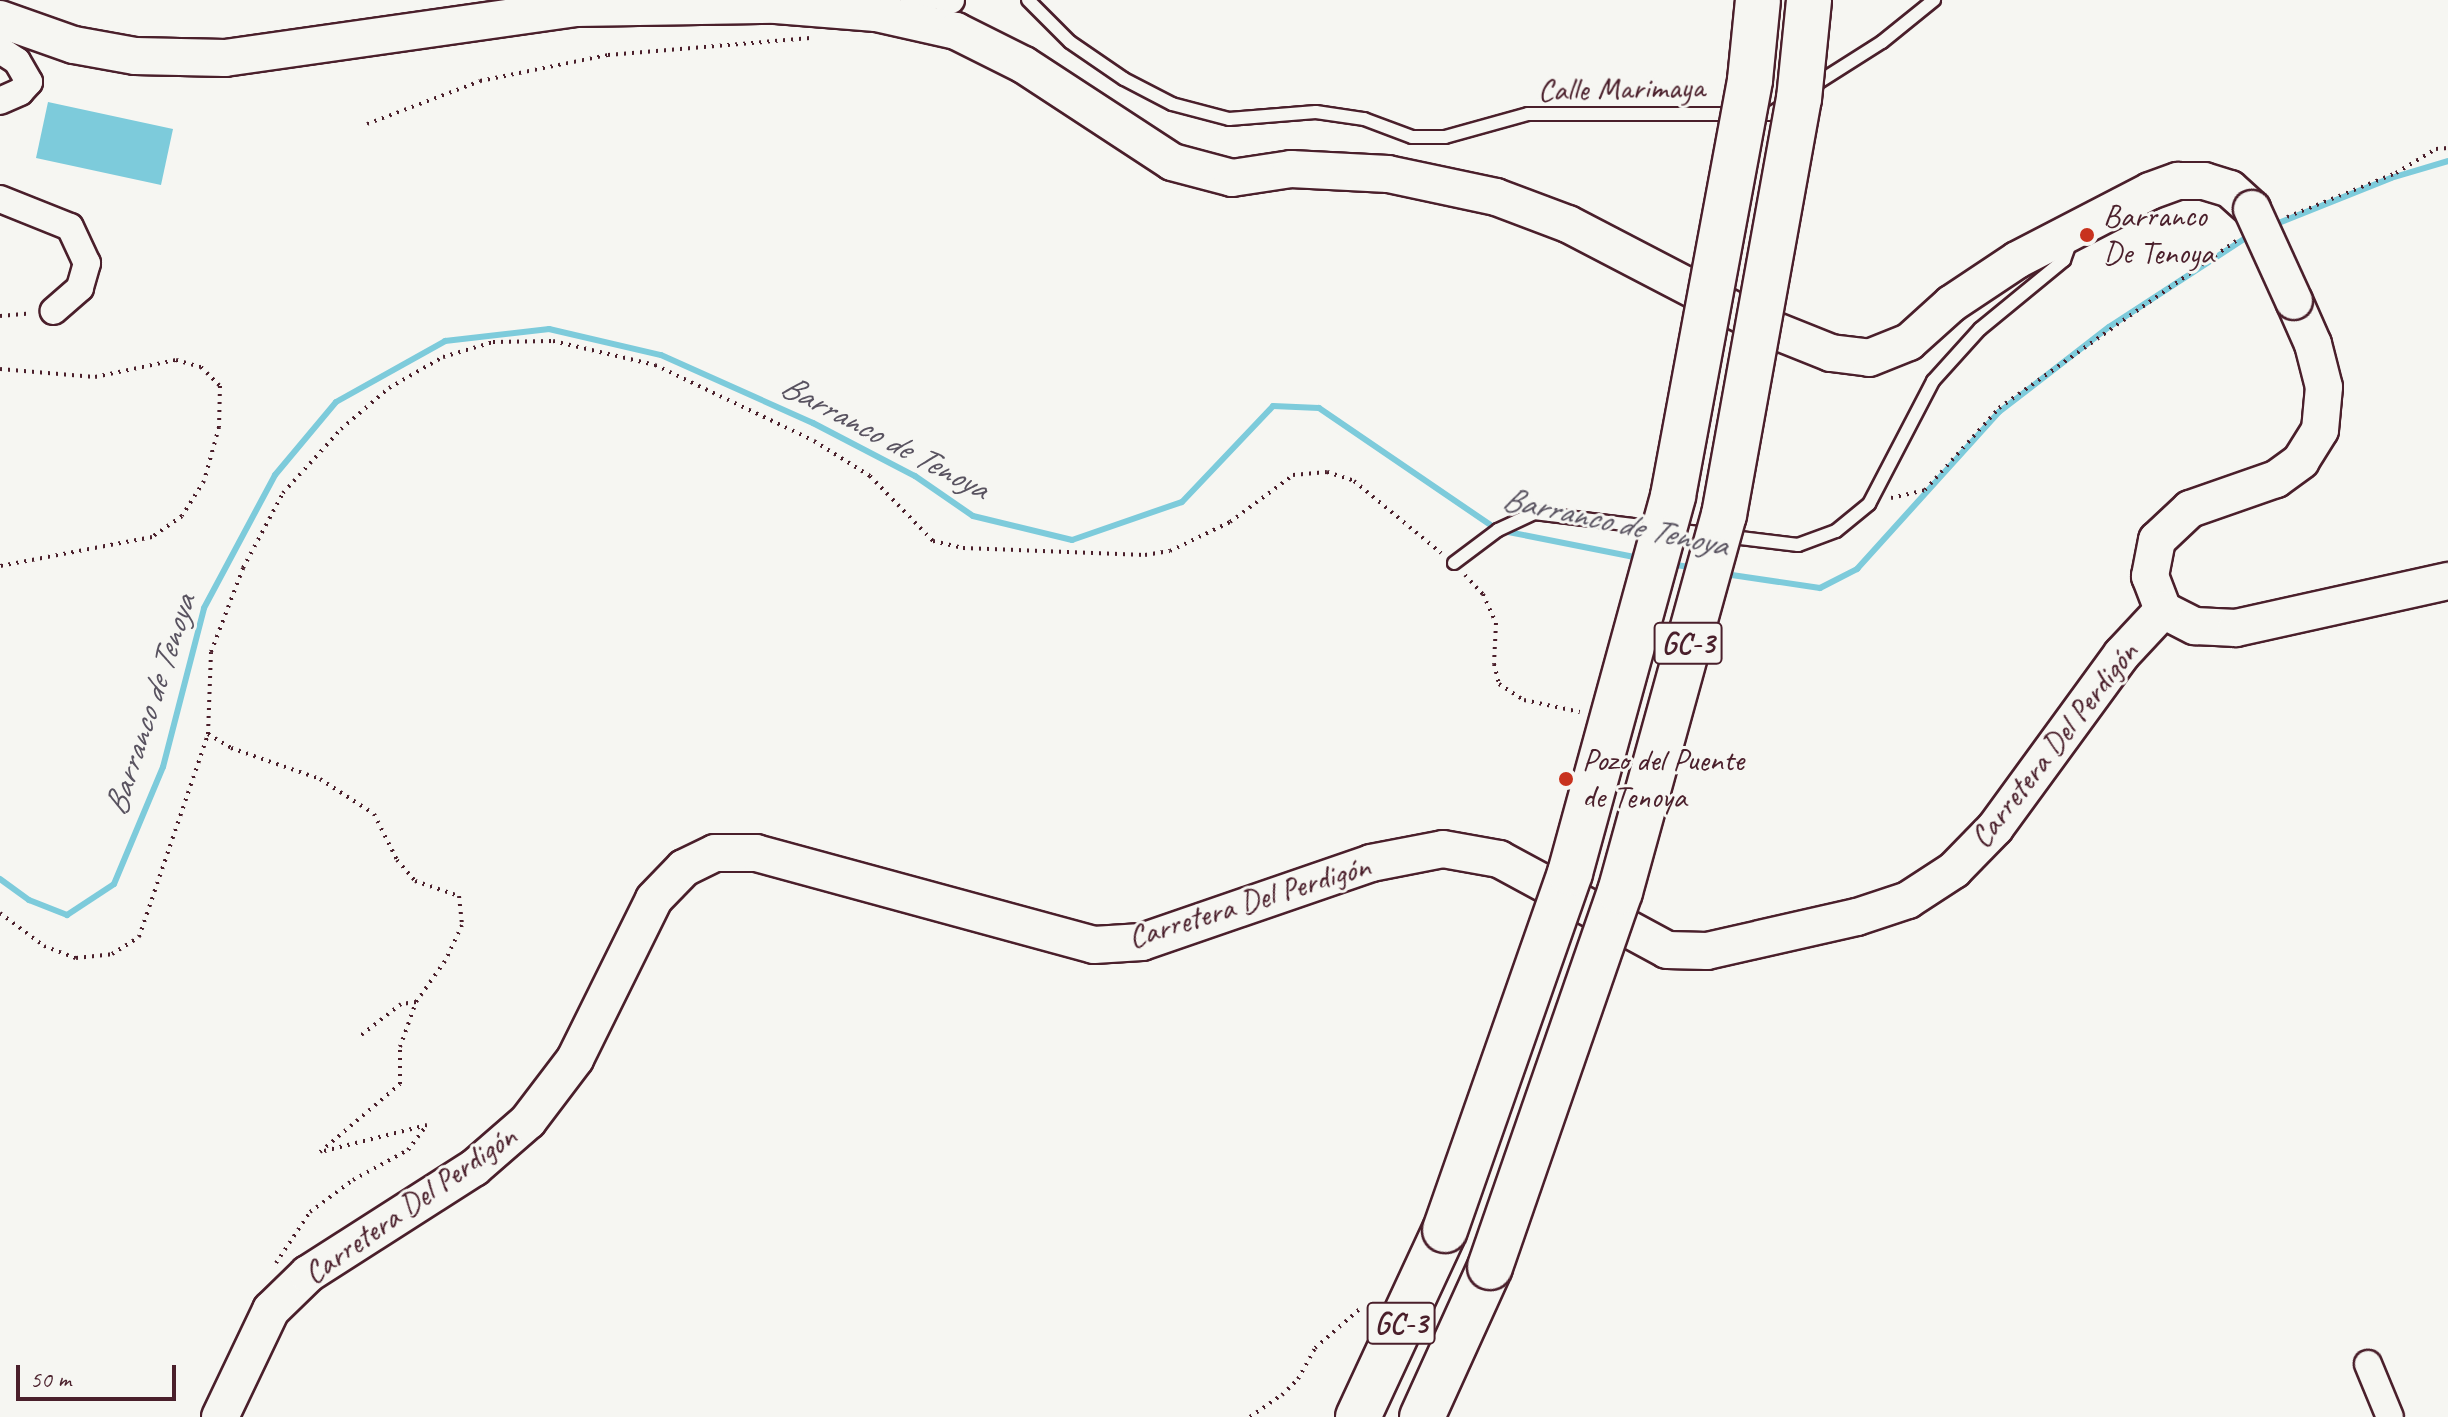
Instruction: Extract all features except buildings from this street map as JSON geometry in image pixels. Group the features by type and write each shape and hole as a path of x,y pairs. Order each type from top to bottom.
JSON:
{"highway":[{"name":"GC-3","path":"1358,1417 1445,1230 1570,873 1673,496 1750,80 1758,0"},
{"name":"GC-3","path":"1422,1417 1490,1267 1620,892 1724,515 1799,99 1809,0"}],"main road":[{"path":"0,19 74,45 135,56 225,58 576,8 776,5 876,13 914,9 1024,65 1172,162 1232,178 1291,169 1388,174 1496,197 1568,224 1766,327 1831,353 1869,358 1909,342 1951,304 2017,260 2076,227 2178,181 2204,181 2230,189 2257,222 2294,301 2313,344 2324,387 2320,430 2301,461 2276,479 2190,509 2157,540 2150,576 2163,610 2195,626 2236,628 2448,581"},
{"name":"Carretera Del Perdigón","path":"220,1417 271,1310 308,1274 474,1168 528,1121 575,1059 654,899 684,868 715,853 756,853 1094,945 1142,942 1371,863 1443,849 1499,859 1667,950 1707,951 1857,917 1908,900 1954,870 1995,828 2122,654 2163,610"}],"street":[{"path":"0,50 17,61 29,82 20,92 0,101"},
{"path":"0,199 70,227 87,263 80,288 54,311"},
{"path":"2368,1364 2390,1417"}],"lane":[{"name":"Calle Marimaya","path":"1028,0 1070,42 1124,79 1172,104 1229,119 1316,112 1364,119 1412,137 1445,137 1528,114 1770,114 1882,42 1934,0"},
{"path":"1454,563 1498,530 1534,513 1798,545 1836,531 1869,504 1933,381 1980,329 2064,260 2076,227"}],"path":[{"path":"367,124 480,81 608,55 820,37"},
{"path":"1869,504 1925,490 1999,408 2257,222 2396,173 2436,149 2448,148"},
{"path":"0,316 54,311"},
{"path":"0,913 44,946 76,958 112,954 139,937 208,734 211,652 243,568 283,493 341,429 389,388 443,357 493,342 553,341 655,365 814,441 870,476 933,541 963,548 1145,555 1170,551 1230,522 1293,475 1327,472 1354,481 1454,563 1483,594 1496,623 1494,664 1499,684 1524,700 1584,713"},
{"path":"0,369 95,377 176,360 201,367 220,386 219,427 204,481 182,516 152,537 0,566"},
{"path":"208,734 231,748 320,779 374,814 397,860 415,881 459,896 462,925 445,961 416,1002 400,1047 400,1084 320,1152 427,1125 408,1150 353,1180 310,1212 276,1263"},
{"path":"360,1036 401,1004 416,1002"},
{"path":"1250,1417 1282,1395 1298,1379 1315,1348 1362,1307"}],"water":[{"path":"48,102 173,129 161,185 36,158"}],"waterway":[{"name":"Barranco de Tenoya","path":"2271,226 2391,178 2448,161"},
{"name":"Barranco de Tenoya","path":"1725,574 1820,588 1857,569 1999,412 2109,327 2250,235"},
{"name":"Barranco de Tenoya","path":"0,879 29,900 67,915 114,884 163,767 204,608 275,475 336,402 445,341 549,329 661,355 813,423 915,476 973,516 1072,540 1182,502 1273,406 1319,408 1498,530 1639,558"},
{"name":"Barranco de Tenoya","path":"1670,564 1694,568"}],"place":[{"name":"Barranco De Tenoya","path":"2087,235"},
{"name":"Pozo del Puente de Tenoya","path":"1566,779"}]}
